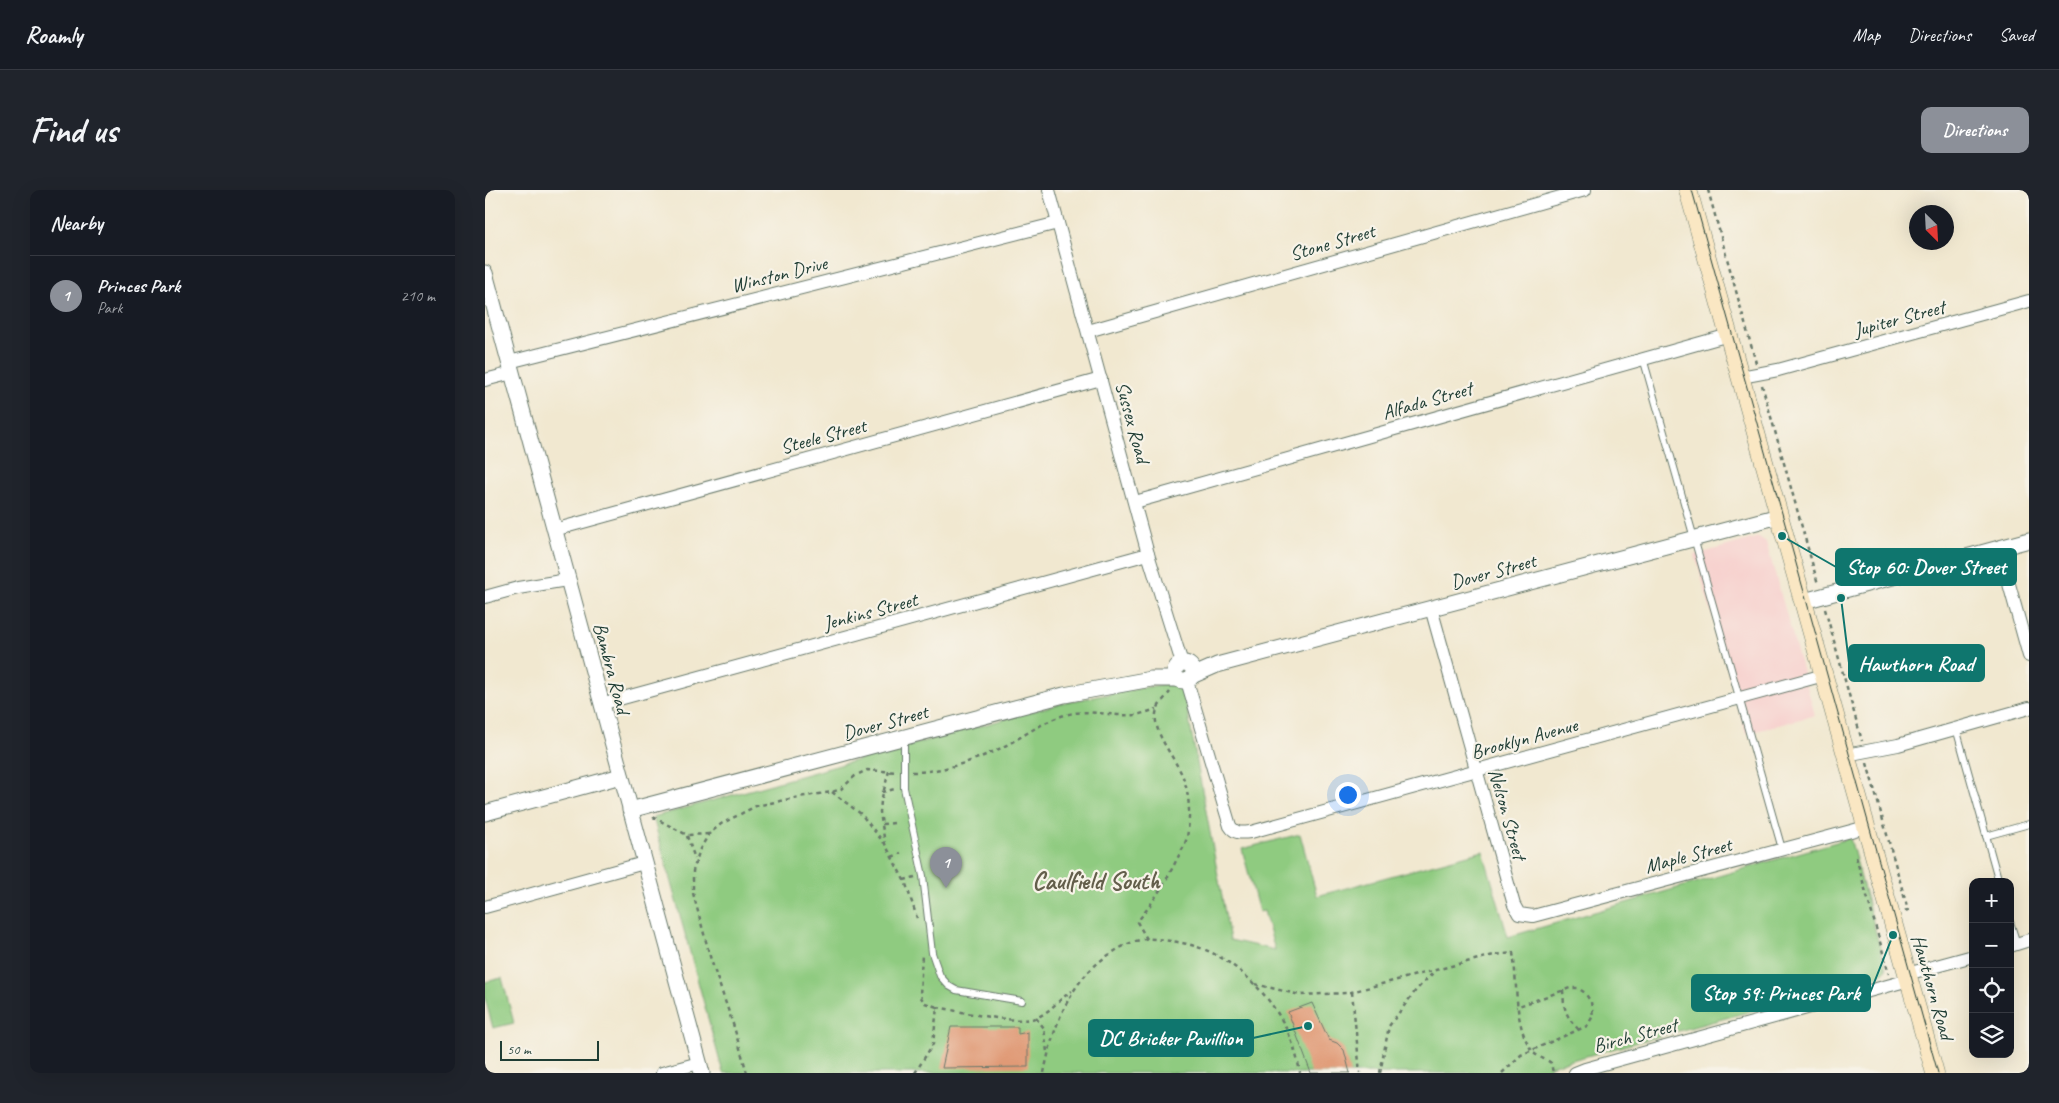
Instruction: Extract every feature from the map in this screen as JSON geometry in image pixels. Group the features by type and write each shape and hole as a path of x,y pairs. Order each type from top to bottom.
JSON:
{"main road":[{"name":"Hawthorn Road","path":"1688,190 1866,827 1882,917 1908,977 1935,1073"}],"street":[{"name":"Sussex Road","path":"1049,190 1182,675 1196,707 1228,821 1233,831"},
{"name":"Stone Street","path":"1088,330 1585,190"},
{"name":"Winston Drive","path":"485,380 511,368 1058,223"},
{"name":"Bambra Road","path":"485,273 700,1068"},
{"name":"Jupiter Street","path":"1742,381 2029,301"},
{"name":"Alfada Street","path":"1135,502 1729,335"},
{"name":"Steele Street","path":"554,530 1101,379"},
{"name":"Dover Street","path":"630,810 1064,695 1182,675 1779,516"},
{"path":"1803,601 2029,540"},
{"path":"1999,548 2029,656"},
{"name":"Jenkins Street","path":"601,704 1148,554"},
{"path":"485,597 566,575"},
{"name":"Nelson Street","path":"1431,608 1514,905 1519,914"},
{"name":"Brooklyn Avenue","path":"1233,831 1239,833 1251,832 1824,675"},
{"path":"1847,760 2029,708"},
{"path":"485,813 621,776"},
{"name":"Maple Street","path":"1519,914 1533,916 1866,827"},
{"path":"485,907 644,863"},
{"name":"Birch Street","path":"1575,1073 1585,1068 1891,985 1908,977 1969,957"},
{"path":"662,1073 700,1068"}],"lane":[{"path":"1643,358 1782,849"},
{"path":"1956,728 1998,878"},
{"path":"904,737 904,788 923,876 929,942 940,976 949,986 956,990 1022,1001"},
{"path":"1986,836 2029,824"},
{"path":"2010,923 2019,943"}],"path":[{"path":"1708,190 1819,588"},
{"path":"1823,604 1908,910 1882,917"},
{"path":"1147,939 1137,922 1162,890 1187,836 1189,813 1185,783 1180,769 1162,739 1156,717 1157,709 1182,675"},
{"path":"747,1073 734,1027 711,960 693,892 692,882 696,860 709,834 730,819 756,806 841,789 861,772 873,769 904,772 930,771 967,761 1003,747 1033,729 1065,715 1086,712 1135,715 1157,709"},
{"path":"885,844 880,812 882,792 889,771"},
{"path":"882,792 904,788"},
{"path":"832,792 861,814 885,844 906,884 919,924"},
{"path":"650,813 651,816 687,835 709,834"},
{"path":"882,824 895,823"},
{"path":"687,835 696,860"},
{"path":"892,857 901,852"},
{"path":"1856,858 1882,917 1891,985"},
{"path":"1044,1073 1047,1056 1061,1014 1072,991 1080,980 1104,958 1128,944 1147,939 1203,947 1229,962 1269,999 1294,1046 1300,1073"},
{"path":"921,952 920,996 925,1003 937,1007 1008,1018 1036,1018 1047,1013 1072,991"},
{"path":"1254,984 1299,995 1352,992 1494,955 1513,953 1517,988 1516,1007 1533,1051 1536,1055 1551,1063 1553,1073"},
{"path":"1380,1073 1389,1026 1416,990 1436,970"},
{"path":"1502,1073 1521,1055 1587,1026 1593,1016 1591,1002 1585,993 1578,988 1563,990 1516,1007"},
{"path":"1563,990 1564,1010 1570,1021 1579,1030"},
{"path":"1352,992 1360,1073"},
{"path":"915,1073 933,1044 937,1007"},
{"path":"1036,1018 1044,1028 1047,1056"}],"shaded area":[{"path":"1759,537 1766,542 1815,715 1746,734 1695,555"}],"green space":[{"path":"1164,684 1179,689 1185,698 1230,940 1275,950 1264,911 1259,912 1242,849 1300,834 1317,896 1483,851 1508,937 1850,838 1886,969 1880,976 1550,1066 1550,1073 723,1073 653,817 1066,702"},
{"path":"502,978 514,1023 493,1028 485,998 485,982"}],"building":[{"path":"1312,1003 1329,1040 1337,1043 1344,1050 1350,1073 1311,1073 1288,1012"},
{"path":"951,1027 1018,1027 1018,1034 1028,1032 1028,1067 942,1068"}],"tram line":[{"path":"1692,190 1938,1073"}],"place":[{"name":"Stop 60: Dover Street","path":"1782,536"},
{"name":"Hawthorn Road","path":"1841,598"},
{"name":"Princes Park","path":"946,888"},
{"name":"Stop 59: Princes Park","path":"1893,935"},
{"name":"DC Bricker Pavillion","path":"1308,1026"}],"district":[{"name":"Caulfield South","path":"1096,880"}]}
